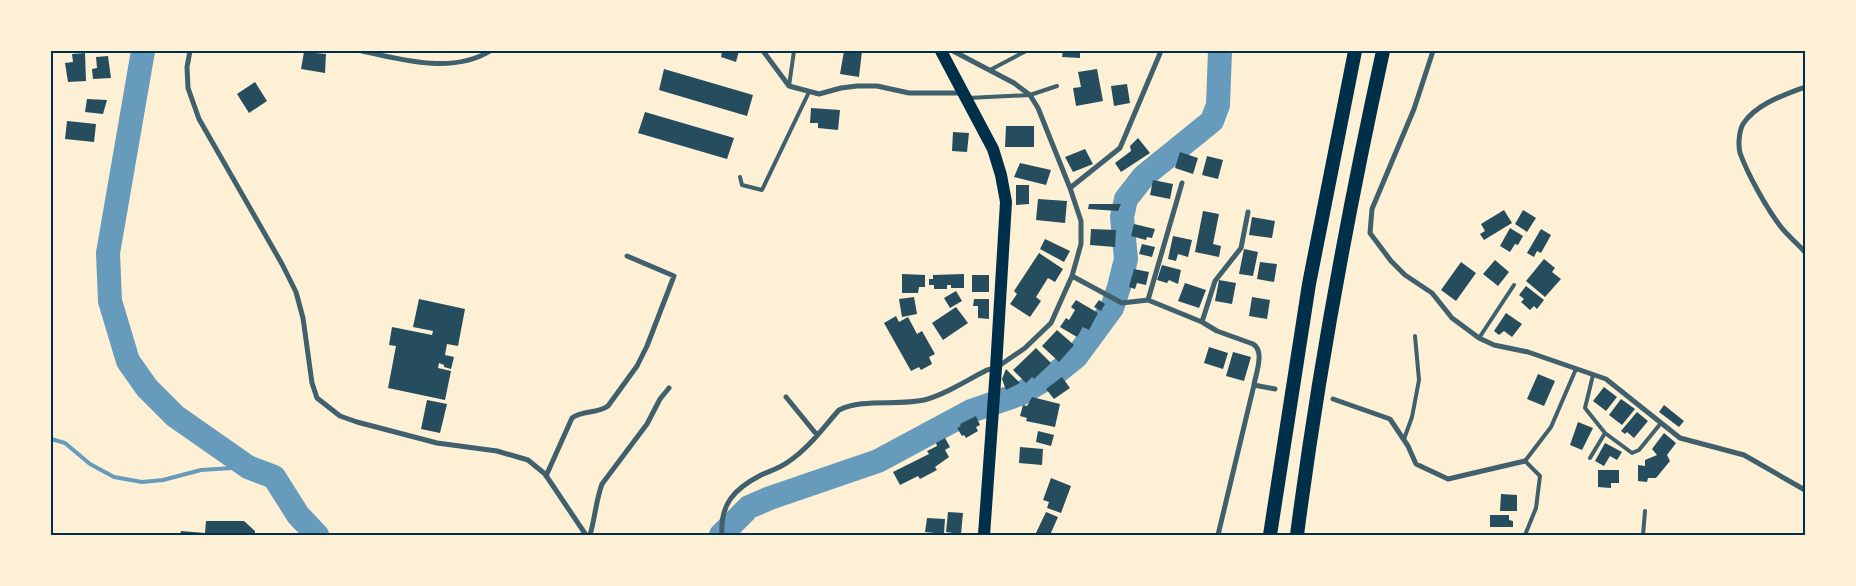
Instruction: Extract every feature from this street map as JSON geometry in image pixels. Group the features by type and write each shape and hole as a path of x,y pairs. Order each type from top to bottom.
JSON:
{"highway":[{"path":"1270,535 1309,284 1355,51"},
{"path":"1297,535 1307,459 1342,258 1383,51"}],"main road":[{"path":"941,51 993,149 1001,175 1006,202 984,535"}],"street":[{"path":"190,51 187,67 188,88 199,119 296,292 303,318 312,383 317,398 340,416 357,422 437,443 514,455 528,460 546,476 588,535"},
{"path":"362,51 401,59 435,63 471,60 490,51"},
{"path":"763,51 790,86 809,92 820,94 841,88 877,86 909,93 964,95"},
{"path":"722,535 724,510 730,498 739,488 788,463 802,452 839,410 846,406 926,399 987,370 996,368 1025,348 1052,323 1072,276 1081,244 1081,221 1070,188 1038,108 1030,95 1014,83 953,51"},
{"path":"1070,188 1120,148 1161,51"},
{"path":"1432,51 1414,109 1372,209 1370,233 1392,261 1405,275 1432,293 1452,318 1479,338 1494,345 1528,352 1606,379 1680,438 1744,455 1805,490"},
{"path":"1805,87 1773,100 1752,114 1742,125 1739,140 1740,152 1761,195 1781,227 1805,252"},
{"path":"1148,300 1182,183"},
{"path":"1202,322 1216,281 1241,248 1248,212"},
{"path":"546,476 572,418 576,414 602,410 608,406 637,366 647,346 674,276 627,256"},
{"path":"1072,276 1122,304 1148,300 1258,347 1260,352 1254,385 1218,535"},
{"path":"1254,385 1275,389"},
{"path":"588,535 595,519 598,494 602,484 648,424 660,399 669,388"},
{"path":"786,397 817,435"},
{"path":"1333,399 1390,419 1416,464 1448,479 1525,461"}],"lane":[{"path":"790,86 794,51"},
{"path":"990,70 1026,51"},
{"path":"964,95 1030,95 1057,86"},
{"path":"740,177 742,185 762,190 809,92"},
{"path":"1479,338 1514,285"},
{"path":"1403,439 1414,409 1419,380 1415,336"},
{"path":"1525,535 1536,508 1540,476 1525,461 1551,427 1576,369"},
{"path":"1594,375 1585,408 1605,433 1632,453 1639,450 1662,423"},
{"path":"1590,458 1605,433"},
{"path":"1643,535 1645,511"}],"building":[{"path":"722,51 739,51 736,62 721,57"},
{"path":"844,51 862,51 859,77 840,74"},
{"path":"1063,51 1080,51 1080,58 1062,57"},
{"path":"304,52 326,54 325,73 301,69"},
{"path":"85,53 86,81 68,82 65,63 73,62 72,54"},
{"path":"108,56 111,78 93,79 92,69 97,68 96,57"},
{"path":"664,69 753,95 747,116 659,90"},
{"path":"1097,69 1103,101 1076,106 1073,88 1081,87 1078,72"},
{"path":"255,82 267,101 249,113 237,94"},
{"path":"1127,84 1130,103 1114,106 1111,86"},
{"path":"87,99 107,100 103,114 85,112"},
{"path":"811,108 840,110 838,130 818,128 818,123 810,123"},
{"path":"645,112 734,138 727,159 638,133"},
{"path":"67,121 96,124 94,142 65,139"},
{"path":"1006,126 1034,126 1034,147 1005,147"},
{"path":"953,132 969,133 967,152 952,151"},
{"path":"1138,138 1150,153 1121,172 1115,163 1131,151 1130,146"},
{"path":"1085,149 1093,164 1073,172 1065,157"},
{"path":"1180,152 1198,158 1193,174 1175,168"},
{"path":"1207,156 1223,160 1218,179 1202,175"},
{"path":"1020,163 1051,170 1046,185 1014,177"},
{"path":"1153,180 1173,184 1170,199 1150,195"},
{"path":"1016,185 1029,185 1029,204 1016,205"},
{"path":"1038,199 1067,201 1065,223 1036,220"},
{"path":"1089,204 1121,204 1118,211 1088,209"},
{"path":"1504,210 1512,223 1484,240 1480,234 1485,231 1481,224"},
{"path":"1523,210 1536,218 1527,232 1515,224"},
{"path":"1203,211 1219,214 1213,244 1221,246 1219,257 1195,252"},
{"path":"1252,217 1275,221 1272,238 1249,235"},
{"path":"1134,224 1155,229 1152,238 1147,237 1146,240 1131,236"},
{"path":"1510,228 1523,236 1518,245 1515,244 1510,252 1500,246"},
{"path":"1091,229 1116,230 1115,247 1090,245"},
{"path":"1541,229 1551,235 1541,253 1537,251 1534,257 1527,253"},
{"path":"1173,236 1192,240 1188,257 1178,254 1176,261 1168,259"},
{"path":"1045,239 1070,251 1064,262 1040,249"},
{"path":"1142,244 1155,247 1152,257 1139,254"},
{"path":"1244,249 1258,252 1253,276 1239,274"},
{"path":"1039,253 1063,269 1055,282 1048,278 1036,297 1041,301 1030,317 1010,304 1017,294 1014,291"},
{"path":"1544,259 1555,268 1552,272 1561,279 1545,297 1526,281"},
{"path":"1495,260 1509,272 1498,286 1483,274"},
{"path":"1260,262 1277,264 1274,282 1257,279"},
{"path":"1461,262 1476,273 1456,301 1441,290"},
{"path":"1162,265 1181,270 1178,284 1169,280 1167,283 1157,280"},
{"path":"1134,269 1149,272 1146,285 1137,283 1135,289 1129,287"},
{"path":"902,274 925,275 925,287 919,287 918,293 902,293"},
{"path":"964,274 964,288 951,288 951,285 947,285 947,289 934,289 934,285 929,285 929,279 933,279 933,275"},
{"path":"972,275 989,275 989,292 972,292"},
{"path":"1219,280 1236,283 1232,304 1215,301"},
{"path":"1185,283 1206,290 1199,308 1178,301"},
{"path":"1526,286 1544,300 1537,309 1534,306 1530,310 1521,302 1524,299 1519,295"},
{"path":"956,291 962,301 950,308 944,298"},
{"path":"914,297 917,314 902,317 899,299"},
{"path":"1252,297 1270,300 1267,319 1249,316"},
{"path":"419,299 465,309 458,346 447,344 445,355 454,357 451,369 439,363 438,368 451,371 445,400 388,388 396,346 389,345 392,327 432,335 433,331 413,327"},
{"path":"974,299 989,299 989,319 978,318 978,306 973,306"},
{"path":"1076,300 1098,313 1089,330 1083,327 1077,337 1060,327 1066,318 1069,320 1075,310 1071,307"},
{"path":"1099,300 1105,304 1101,311 1094,307"},
{"path":"956,307 968,323 943,340 932,323"},
{"path":"1506,313 1522,324 1512,337 1504,331 1499,335 1494,331"},
{"path":"896,316 899,322 908,317 917,334 922,331 935,354 929,357 932,364 921,370 919,367 911,371 884,323"},
{"path":"1057,330 1074,345 1059,362 1042,346"},
{"path":"1209,347 1228,353 1223,369 1204,363"},
{"path":"1036,348 1051,363 1034,379 1032,377 1026,383 1013,370"},
{"path":"1233,352 1251,357 1244,381 1226,376"},
{"path":"1006,369 1020,383 1006,390 1002,379"},
{"path":"1538,374 1555,381 1544,406 1527,399"},
{"path":"1062,377 1070,388 1054,399 1046,389"},
{"path":"1604,387 1617,397 1606,411 1593,401"},
{"path":"1032,397 1060,404 1055,427 1026,421 1027,418 1020,416 1023,405 1027,406"},
{"path":"1621,399 1635,409 1622,425 1609,415"},
{"path":"427,400 447,404 440,433 421,429"},
{"path":"1664,405 1684,421 1679,427 1659,412"},
{"path":"1637,412 1648,421 1634,438 1627,432 1625,434 1621,431"},
{"path":"976,416 980,425 976,427 978,431 966,438 964,435 962,436 957,428 961,426 960,424"},
{"path":"1578,422 1593,428 1582,450 1570,445"},
{"path":"1038,431 1054,435 1051,446 1036,442"},
{"path":"1664,433 1676,443 1667,455 1670,461 1656,478 1648,478 1647,482 1638,481 1638,465 1645,466 1645,460 1657,455 1652,449"},
{"path":"945,438 950,447 945,450 949,457 935,467 937,470 920,479 918,476 900,485 893,472 929,454 927,451 937,446 936,443"},
{"path":"1605,443 1622,452 1617,460 1610,456 1604,466 1595,461"},
{"path":"1020,447 1043,449 1042,465 1019,463"},
{"path":"1598,470 1619,470 1619,483 1611,483 1611,488 1598,487"},
{"path":"1051,478 1071,486 1061,513 1047,508 1049,502 1043,500"},
{"path":"1501,494 1517,495 1517,511 1500,511"},
{"path":"948,512 963,513 961,534 946,532"},
{"path":"1046,512 1058,517 1050,535 1035,535"},
{"path":"1490,515 1509,515 1509,520 1513,521 1513,527 1490,527"},
{"path":"927,518 945,519 944,534 925,532"},
{"path":"206,521 244,521 255,531 255,535 180,535 181,531 205,533"}],"waterway":[{"path":"143,51 108,253 110,301 128,361 147,388 175,416 248,467 274,477 298,515 317,535"},
{"path":"721,535 749,507 878,461 971,411 1020,394 1056,373 1076,357 1112,308 1119,287 1126,259 1122,217 1126,199 1144,176 1212,121 1218,105 1220,51"},
{"path":"51,439 65,443 90,464 114,477 142,482 163,480 201,470 248,467"}]}
